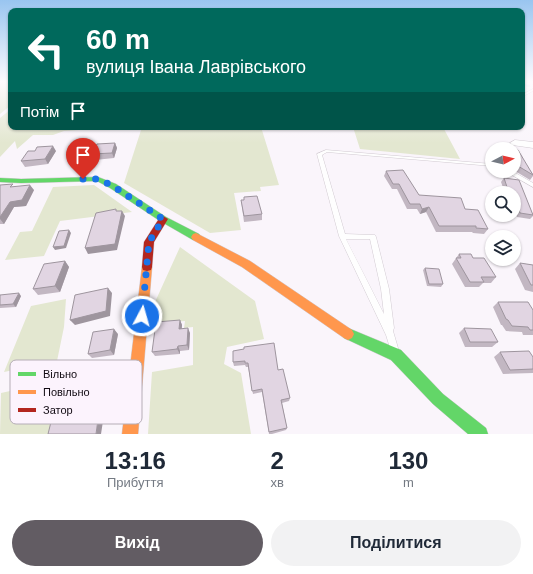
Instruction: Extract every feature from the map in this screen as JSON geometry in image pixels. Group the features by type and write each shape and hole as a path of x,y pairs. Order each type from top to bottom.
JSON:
{"street":[{"path":"521,144 533,145"},
{"path":"0,180 21,181 98,179 113,186 163,219 246,264 349,335 396,355 438,399 480,434"},
{"path":"137,360 149,242 163,219"},
{"path":"130,434 131,424"}],"lane":[{"path":"390,334 342,236 319,154 326,151 485,164"},
{"path":"520,178 533,185"},
{"path":"342,236 373,237 385,289 390,334 396,355"}],"green space":[{"path":"0,102 8,102 8,107 0,114"},
{"path":"8,111 8,130 79,130 64,131 53,135 33,135 17,149 15,141 0,157 0,118"},
{"path":"141,130 262,130 279,185 260,187 261,191 234,193 241,230 210,233 124,183"},
{"path":"354,130 445,130 460,159 360,149"},
{"path":"94,185 132,212 60,221 44,256 5,260 20,232 32,231 53,187"},
{"path":"180,247 255,301 264,339 227,347 224,364 241,373 251,434 148,434 152,372 193,365 193,327 184,328 185,321 153,324 155,302"},
{"path":"66,299 64,327 57,360 10,360 10,371 4,372 31,306"},
{"path":"10,391 10,424 52,424 49,434 0,434 1,393"}],"building":[{"path":"115,143 112,153 92,154 97,144"},
{"path":"53,146 45,159 21,161 28,151 35,151 37,147"},
{"path":"521,155 533,175 521,168"},
{"path":"403,170 419,195 461,198 465,209 478,210 488,229 476,228 476,226 439,226 429,207 422,209 420,204 410,204 399,184 393,184 386,171"},
{"path":"504,178 519,180 533,215 521,213 521,186 507,186"},
{"path":"13,184 10,187 30,185 22,200 10,202 0,217 0,185"},
{"path":"257,196 262,214 244,216 241,200 244,200 244,197"},
{"path":"116,209 116,211 122,211 115,244 85,248 96,213"},
{"path":"69,230 64,246 53,247 59,231"},
{"path":"459,254 471,254 473,258 484,258 485,266 489,266 496,277 481,277 484,282 470,282 456,258 461,258"},
{"path":"65,261 55,286 33,289 44,264"},
{"path":"521,263 533,265 533,285 531,285"},
{"path":"425,268 439,269 443,284 429,284"},
{"path":"108,288 106,311 70,320 75,295"},
{"path":"19,293 13,304 0,305 0,295"},
{"path":"498,302 528,302 533,310 533,330 530,330 528,327 512,326 506,319"},
{"path":"180,320 179,329 188,328 187,345 178,346 177,349 152,352 156,322"},
{"path":"464,328 491,329 498,342 470,342"},
{"path":"114,329 110,350 88,354 93,332"},
{"path":"274,343 278,370 283,369 290,398 281,400 287,428 269,432 262,389 252,391 248,363 245,363 245,361 233,362 233,351 244,349 244,347"},
{"path":"529,351 533,357 533,369 510,370 500,352"},
{"path":"50,424 97,424 96,434 48,434"}],"traffic: fast":[{"path":"0,180 21,181 98,179 113,186 163,219 196,237"},
{"path":"348,334 396,355 438,399 480,434"}],"traffic: slow":[{"path":"196,237 246,264 348,334"},
{"path":"138,360 147,267"},
{"path":"130,434 131,424"}],"traffic: jam":[{"path":"147,267 149,242 163,219"}],"route":[{"path":"83,179 98,179 113,186 163,219 149,242 142,316"}]}
